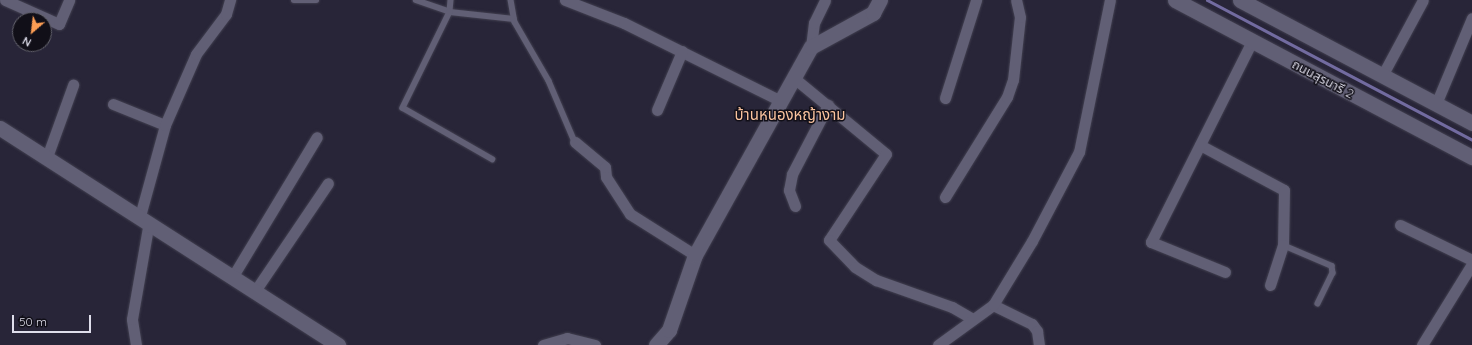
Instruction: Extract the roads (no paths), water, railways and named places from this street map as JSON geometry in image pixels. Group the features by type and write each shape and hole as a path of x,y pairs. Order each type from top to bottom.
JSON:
{"street":[{"path":"5,0 59,24 69,0"},
{"path":"136,345 132,319 144,219 164,125 196,54 226,14 230,0"},
{"path":"565,0 682,51 782,101"},
{"path":"656,345 669,330 695,255 811,47 814,23 825,0"},
{"path":"811,47 873,12 880,0"},
{"path":"945,98 976,0"},
{"path":"945,197 1007,97 1013,80 1020,17 1016,0"},
{"path":"938,345 993,305 1032,241 1080,152 1110,0"},
{"name":"ถนนสุรนารี 2","path":"1175,0 1472,157"},
{"path":"1240,0 1472,123"},
{"path":"1382,76 1423,0"},
{"path":"1436,104 1472,18"},
{"path":"1225,272 1151,242 1252,41"},
{"path":"657,110 682,51"},
{"path":"794,78 886,154 829,240 855,267 876,280 952,307 973,319"},
{"path":"48,157 73,85"},
{"path":"113,104 164,125"},
{"path":"795,206 788,190 789,182 828,105"},
{"path":"0,128 48,157 338,345"},
{"path":"233,276 317,137"},
{"path":"575,142 605,167 606,177 630,214 695,255"},
{"path":"1200,145 1284,190 1282,245 1270,285"},
{"path":"255,291 328,183"},
{"path":"1400,225 1472,260"},
{"path":"1422,345 1472,264"},
{"path":"993,305 1032,324 1037,331 1039,345"},
{"path":"543,345 568,338 595,345"}],"lane":[{"path":"294,0 316,0"},
{"path":"416,0 450,12 514,19"},
{"path":"451,0 450,12 403,108 492,159"},
{"path":"511,0 514,19 549,81 575,142"},
{"path":"1282,245 1332,266 1333,273 1318,304"}],"waterway":[{"path":"1207,0 1472,140"}],"district":[{"name":"บ้านหนองหญ้างาม","path":"790,115"}]}
